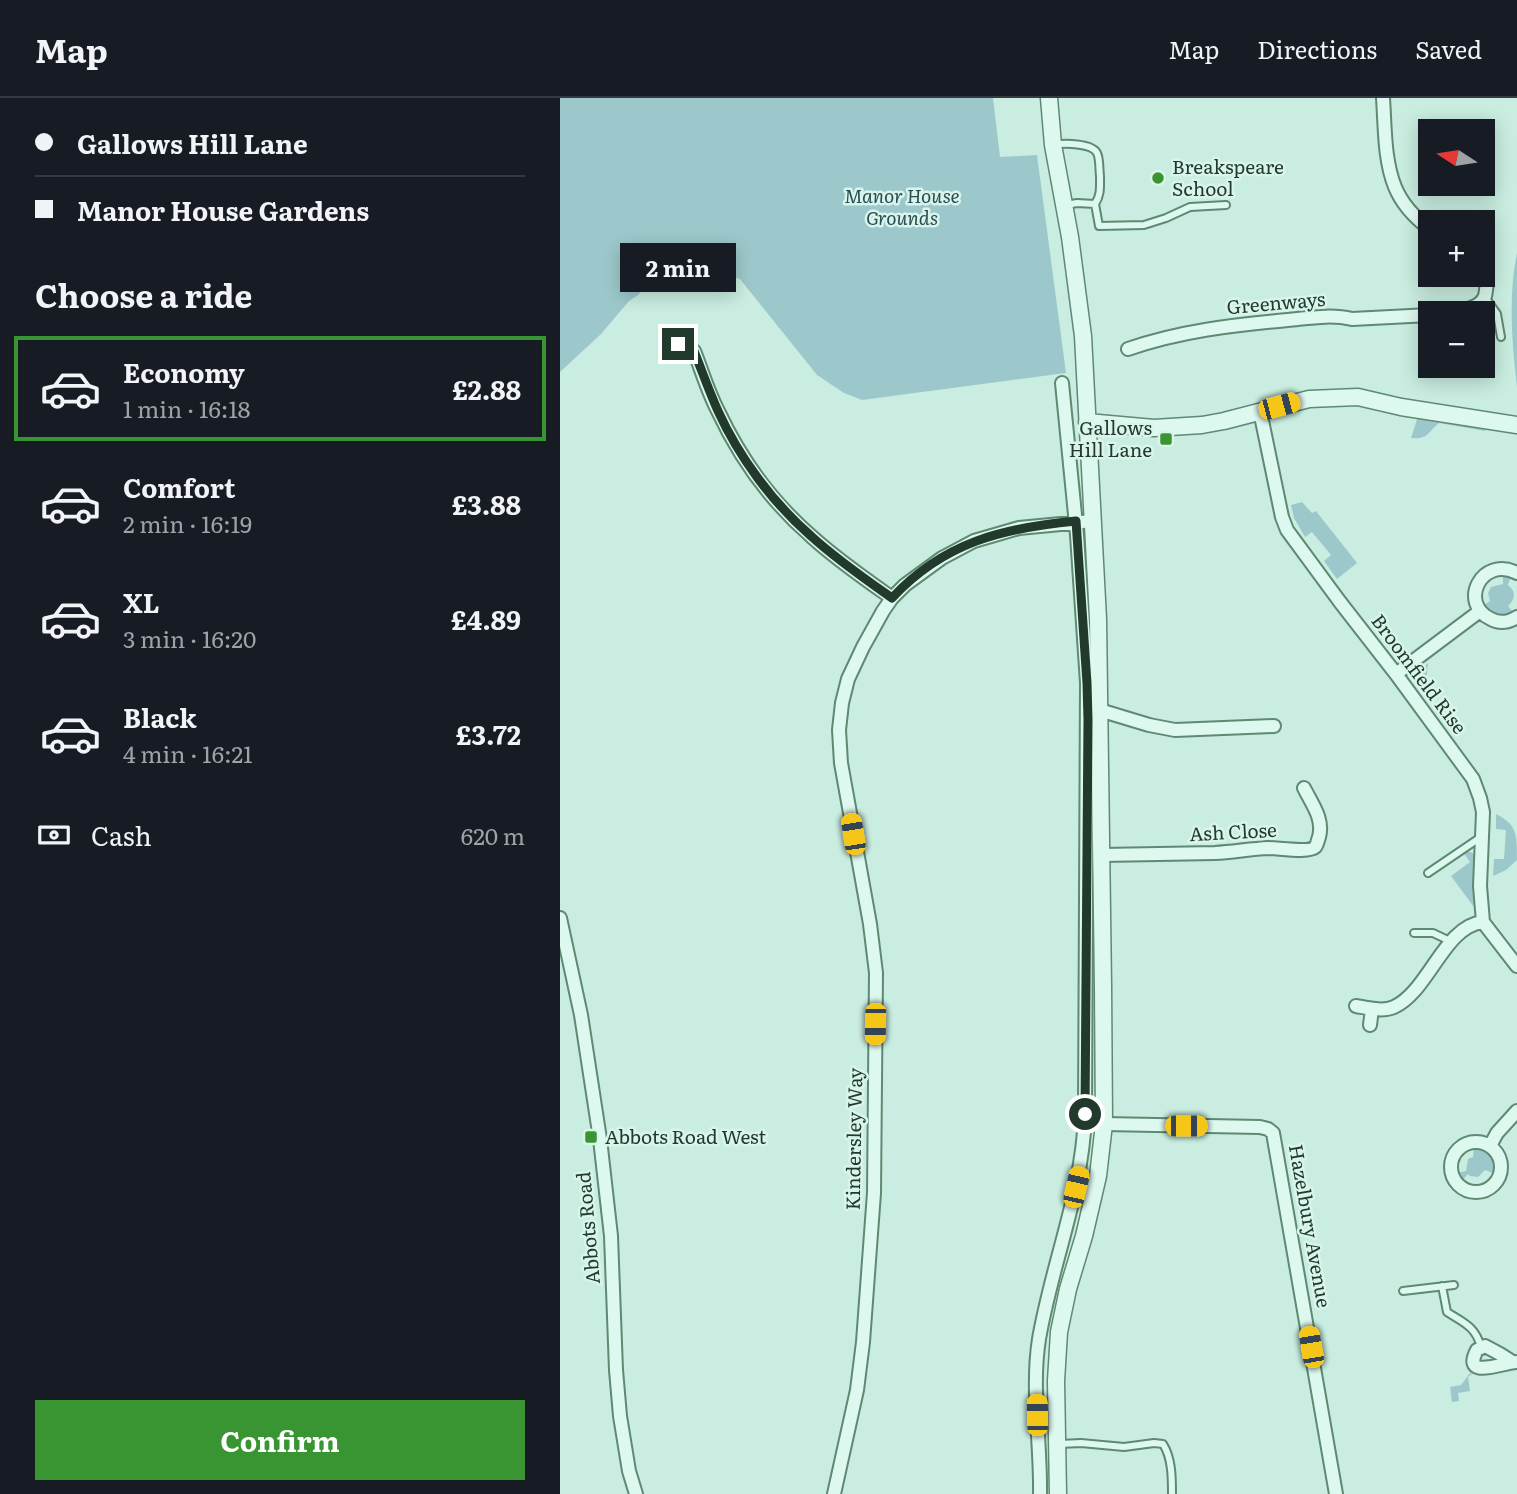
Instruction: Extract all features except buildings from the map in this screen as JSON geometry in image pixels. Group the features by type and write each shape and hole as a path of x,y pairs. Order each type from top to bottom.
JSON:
{"street":[{"path":"1040,1494 1037,1387 1039,1340 1080,1168 1084,1137 1086,986 1087,695 1084,521 1087,422 1078,292 1053,145 1049,98"},
{"path":"1383,98 1389,166 1395,187 1405,205 1418,219"},
{"path":"1481,301 1485,297 1486,287"},
{"name":"Greenways","path":"1128,349 1163,337 1200,329 1314,317 1352,319 1418,316"},
{"path":"678,344 694,351 726,428 739,451 773,497 811,537 892,598"},
{"path":"1058,1494 1056,1381 1059,1332 1098,1177 1104,1124 1098,619 1062,383"},
{"path":"1087,422 1154,428 1190,426 1224,421 1309,399 1358,397 1401,407 1517,425"},
{"name":"Broomfield Rise","path":"1260,411 1287,530 1474,779 1483,812 1479,886 1483,922"},
{"name":"Kindersley Way","path":"834,1494 857,1390 874,1193 876,973 870,924 841,763 839,730 848,679 883,611 892,598 923,570 974,541 1019,528 1084,521"},
{"path":"1517,573 1510,569 1493,570 1480,579 1475,595 1476,604 1487,618 1496,622 1511,621 1517,617"},
{"path":"1396,674 1480,611"},
{"path":"1100,712 1175,730 1274,726"},
{"name":"Ash Close","path":"1102,855 1216,853 1264,848 1308,851 1315,847 1321,830 1319,815 1307,804 1304,788"},
{"name":"Abbots Road","path":"560,918 581,1015 600,1139 611,1236 615,1370 629,1471 636,1494"},
{"path":"1356,1006 1387,1009 1402,1002 1463,929 1475,923 1483,922 1517,966"},
{"path":"1086,986 1103,986"},
{"path":"1370,1025 1372,1009"},
{"path":"1490,1146 1497,1133 1517,1111"},
{"name":"Hazelbury Avenue","path":"1104,1124 1260,1126 1273,1133 1336,1494"},
{"path":"1474,1142 1490,1146 1499,1157 1501,1166 1498,1178 1483,1191 1466,1190 1459,1185 1451,1170 1455,1153 1466,1144 1474,1142"},
{"path":"1485,1346 1514,1362 1484,1369 1475,1363 1474,1359 1477,1350 1485,1346"},
{"path":"1038,1427 1057,1425"}],"lane":[{"path":"1053,145 1065,143 1096,150 1101,191 1095,204 1099,226 1144,225 1190,207 1226,205"},
{"path":"1064,205 1095,204"},
{"path":"1485,297 1497,314 1501,337"},
{"path":"1428,873 1482,836"},
{"path":"1414,933 1433,933 1452,942"},
{"path":"1403,1291 1454,1285"},
{"path":"1442,1286 1447,1311 1471,1327 1481,1347"},
{"path":"1057,1444 1082,1443 1124,1447 1163,1444 1169,1462 1172,1494"}],"green space":[{"name":"Manor House Grounds","path":"560,98 993,98 1000,157 1037,155 1066,373 862,400 844,393 817,375 740,279 692,264 664,265 601,334 560,372"},
{"path":"1517,253 1517,387 1512,303"},
{"path":"1418,416 1486,426 1485,431 1439,423 1424,437 1411,438"},
{"path":"1302,502 1312,513 1316,511 1357,563 1337,579 1324,561 1331,555 1312,532 1305,537 1294,518 1291,505"},
{"path":"1503,574 1511,576 1508,585 1514,595 1508,606 1513,612 1501,615 1484,605 1490,601 1488,593 1491,587 1503,584"},
{"path":"1428,663 1425,693 1416,679"},
{"path":"1496,814 1512,826 1517,843 1517,860 1506,870 1493,876 1494,859 1504,859 1506,830 1496,829"},
{"path":"1467,851 1477,858 1474,907 1451,876 1470,862 1463,852"},
{"path":"1474,1146 1491,1155 1495,1174 1485,1170 1478,1177 1468,1174 1461,1182 1456,1173 1466,1171 1468,1159 1473,1157"},
{"path":"1470,1373 1470,1391 1458,1393 1459,1401 1452,1402 1450,1387 1461,1385"}],"place":[{"name":"Breakspeare School","path":"1158,178"},
{"name":"Gallows Hill Lane","path":"1166,439"},
{"name":"Abbots Road West","path":"591,1137"}],"route":[{"path":"678,344 694,351 726,428 739,451 773,497 811,537 892,598 923,570 974,541 1019,528 1076,521 1088,720 1085,1114"}]}
